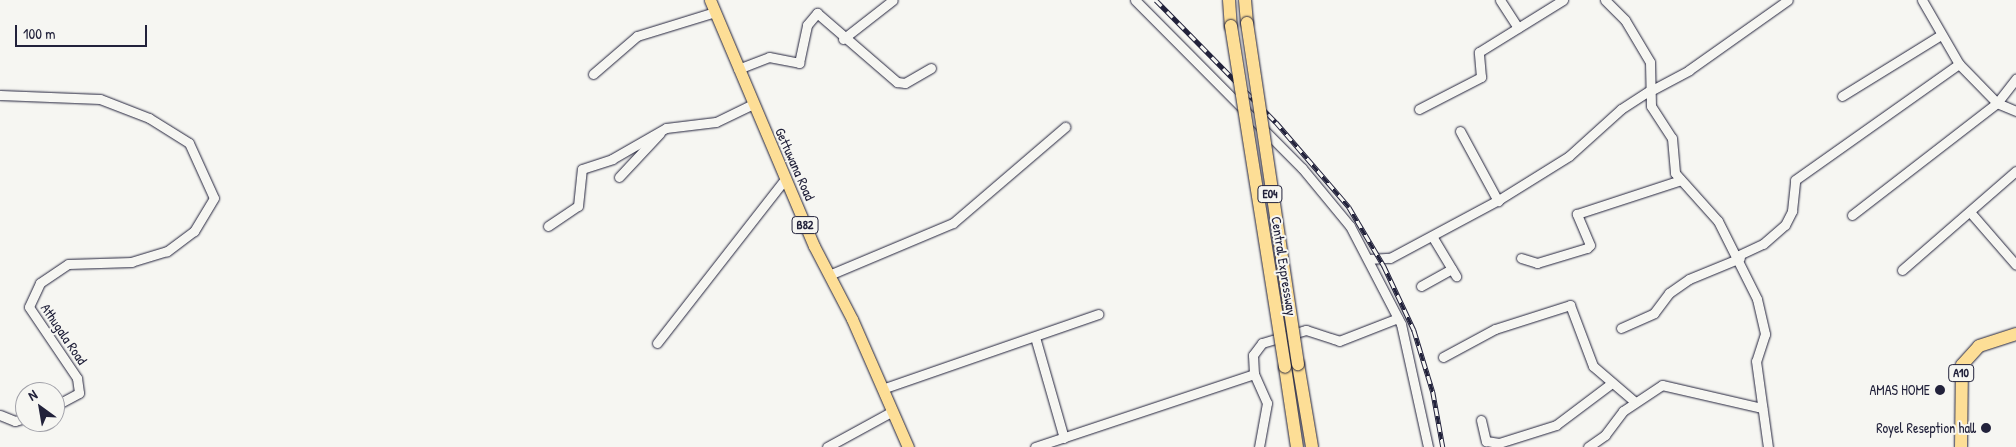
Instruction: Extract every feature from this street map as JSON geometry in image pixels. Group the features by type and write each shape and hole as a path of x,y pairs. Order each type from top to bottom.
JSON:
{"highway":[{"name":"Central Expressway","path":"1228,0 1292,366 1312,447"},
{"name":"Central Expressway","path":"1245,0 1250,70 1292,366 1297,447"},
{"name":"A10","path":"1961,447 1962,365 1979,346 2016,334"}],"main road":[{"name":"Gettuwana Road","path":"710,0 753,104 908,447"}],"street":[{"path":"843,39 892,0"},
{"path":"1135,0 1302,168 1350,226 1398,318 1415,370 1428,447"},
{"path":"1500,0 1518,28"},
{"path":"1420,109 1481,77 1480,52 1563,0"},
{"path":"1368,259 1390,258 1498,201 1569,156 1621,109 1689,70 1788,0"},
{"path":"1922,0 1939,36 1959,64 1997,104 2016,111"},
{"path":"1609,2 1650,62 1654,113 1672,138 1673,165 1681,180 1712,213 1740,257 1765,334 1756,361 1768,447"},
{"path":"593,74 636,36 715,12"},
{"path":"738,70 769,57 799,63 813,14 822,16 843,39 897,82 905,83 931,68"},
{"path":"1842,96 1939,36"},
{"path":"1621,328 1654,312 1669,293 1689,279 1740,257 1763,244 1785,225 1792,211 1795,180 1959,64"},
{"path":"1852,215 1997,104 2016,79"},
{"name":"Athugala Road","path":"0,96 100,99 149,118 189,143 214,198 194,231 166,251 132,262 68,264 40,283 29,308 77,378 79,393 65,401"},
{"path":"548,226 578,206 582,170 661,131 680,124 716,122 753,104"},
{"path":"829,275 952,223 1065,127"},
{"path":"619,177 661,131"},
{"path":"1460,131 1498,201"},
{"path":"1902,270 2016,171"},
{"path":"656,344 786,178"},
{"path":"1521,258 1536,263 1587,248 1590,245 1577,214 1681,180"},
{"path":"1970,212 2016,265"},
{"path":"1421,286 1454,273 1432,236"},
{"path":"1443,357 1495,330 1570,305 1593,366 1634,402"},
{"path":"882,389 1098,314"},
{"path":"1259,447 1267,403 1254,374 1254,355 1269,339 1306,330 1339,342 1398,318"},
{"path":"1035,337 1064,438"},
{"path":"1035,447 1254,374"},
{"path":"1481,420 1486,441 1499,444 1556,425 1612,384"},
{"path":"1588,447 1634,402 1662,385 1698,397 1762,408"},
{"path":"827,447 892,412"},
{"path":"0,415 15,421"}],"railway":[{"path":"1156,0 1276,122 1349,207 1384,266 1414,330 1433,392 1443,447"}],"place":[{"name":"AMAS HOME","path":"1940,390"},
{"name":"Royel Reseption hall","path":"1986,428"}]}
